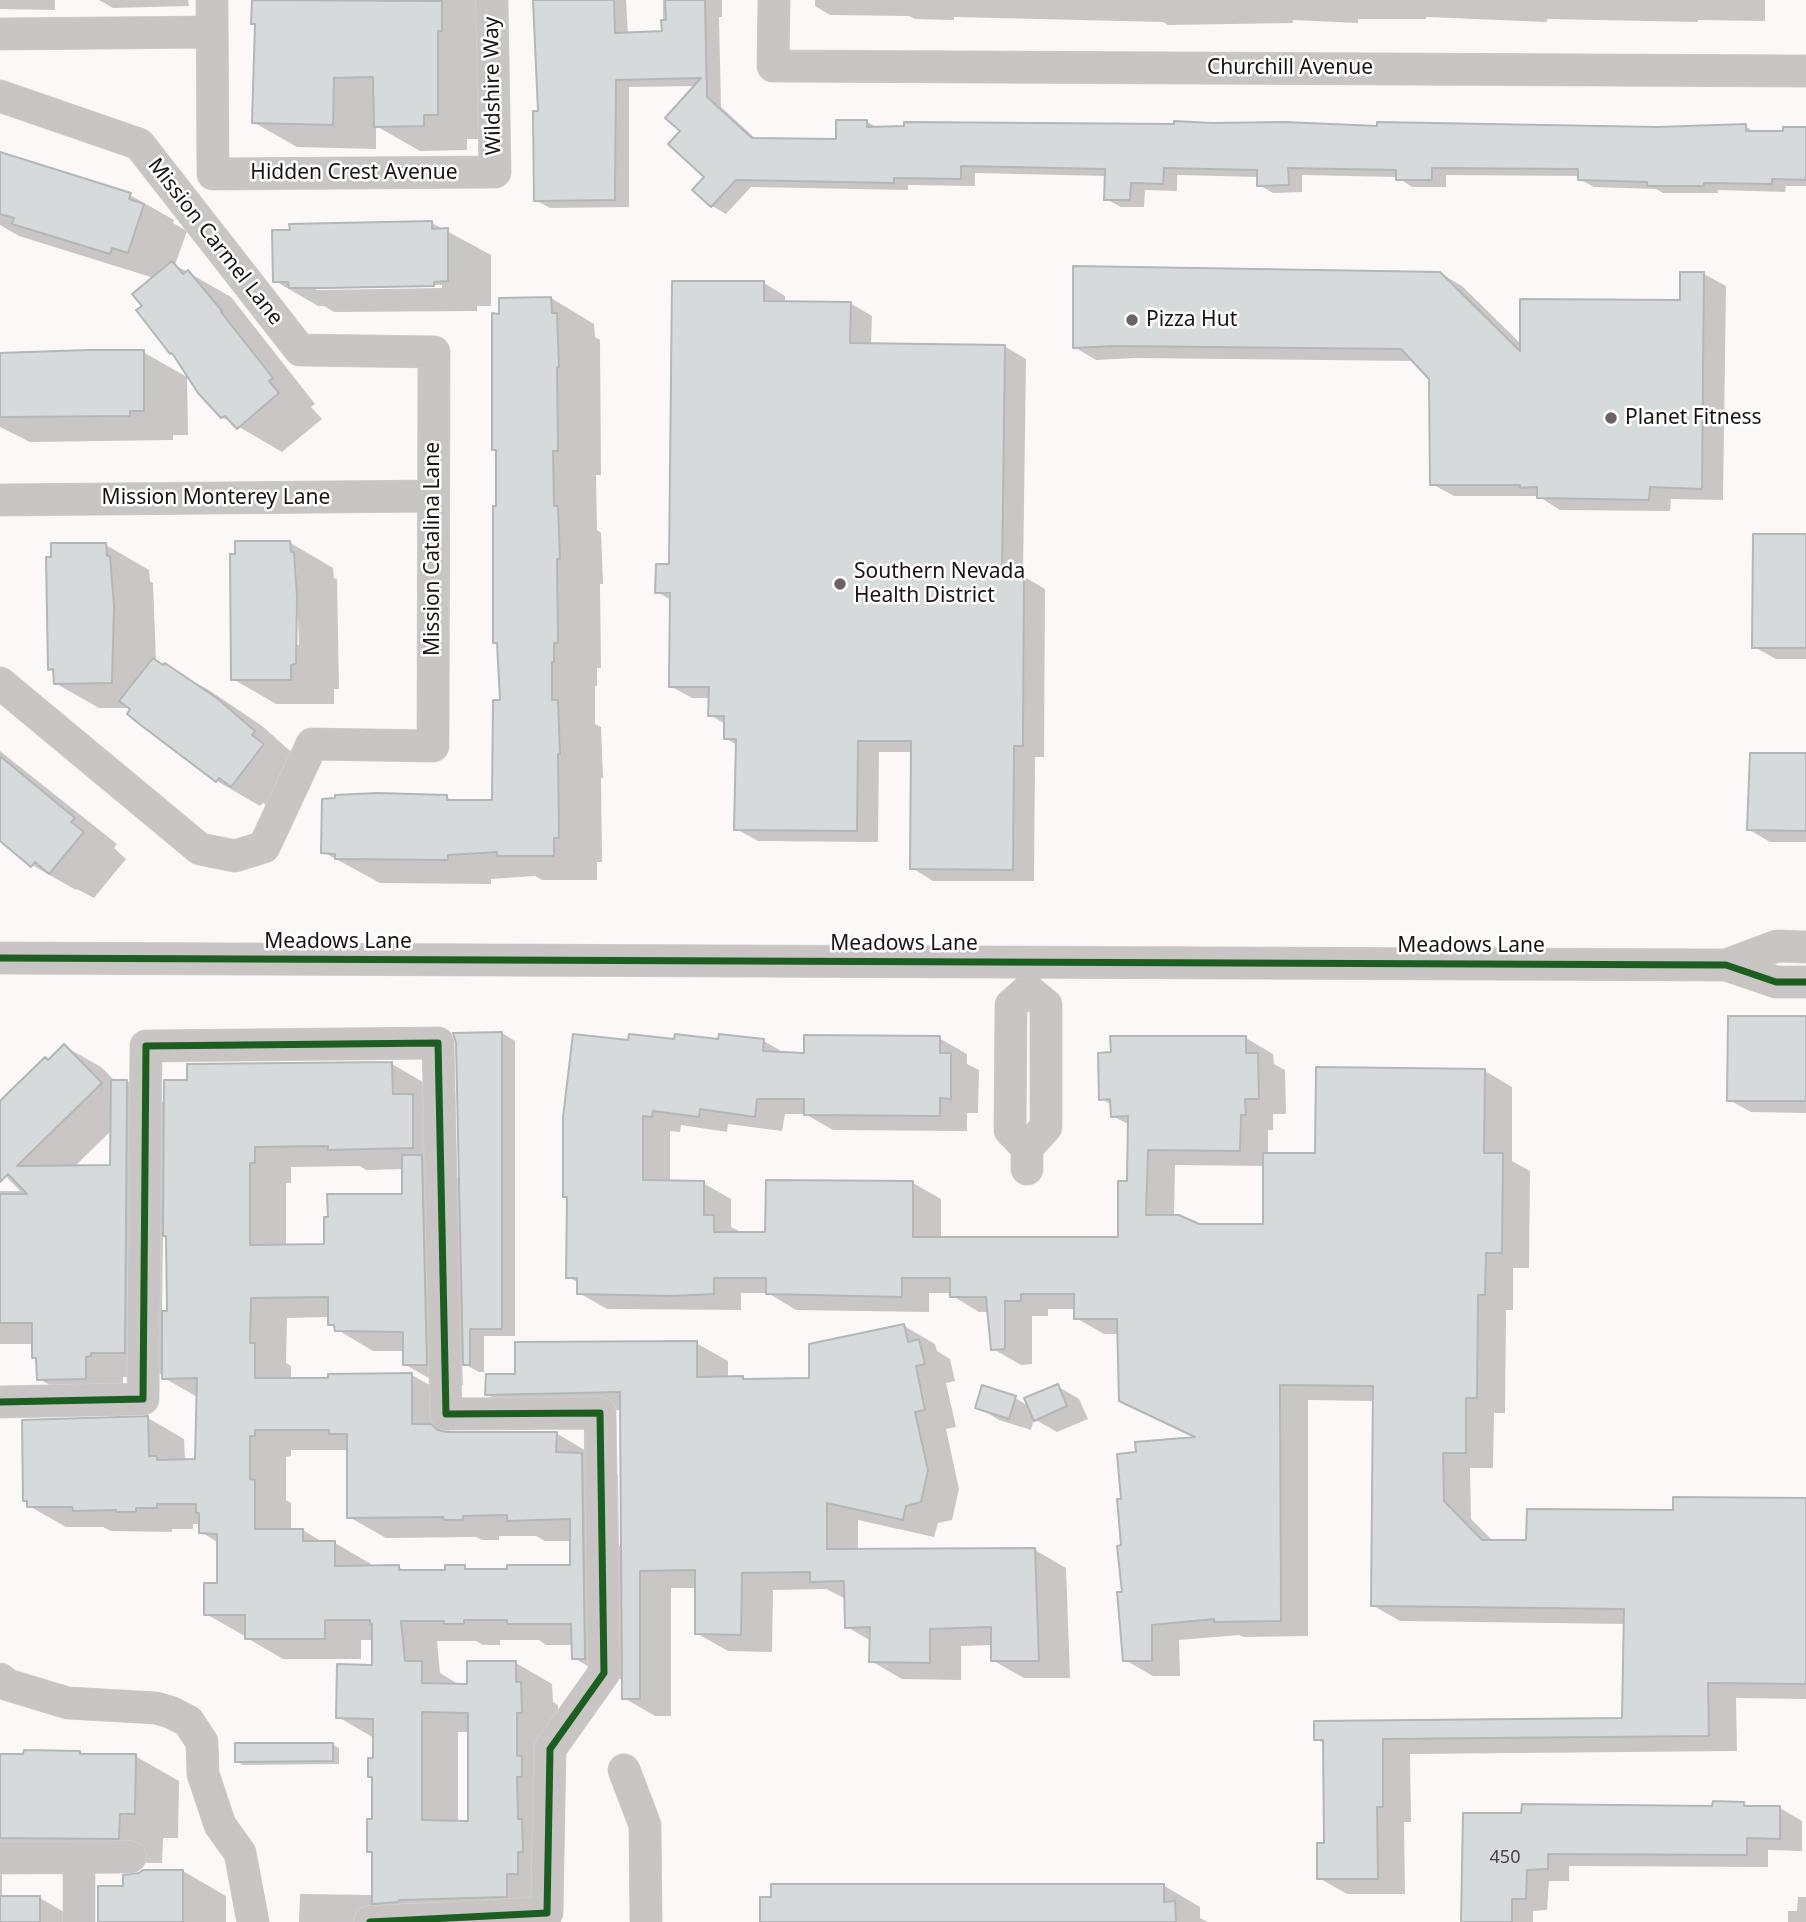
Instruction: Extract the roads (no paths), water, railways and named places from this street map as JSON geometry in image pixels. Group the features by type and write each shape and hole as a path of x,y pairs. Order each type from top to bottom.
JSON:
{"street":[{"path":"0,34 212,32 212,0"},
{"name":"Wildshire Way","path":"492,0 495,172"},
{"name":"Churchill Avenue","path":"774,0 773,66 1806,71"},
{"name":"Hidden Crest Avenue","path":"212,32 213,174 495,172"},
{"name":"Mission Carmel Lane","path":"0,96 138,144 300,350 434,352"},
{"name":"Mission Catalina Lane","path":"0,684 200,849 235,856 264,847 312,744 433,746 434,352"},
{"name":"Mission Monterey Lane","path":"0,500 432,496"},
{"name":"Meadows Lane","path":"0,958 1028,976 1726,965 1777,946 1806,947"},
{"name":"Meadows Lane","path":"1726,965 1776,982 1806,982"},
{"path":"1027,1158 1046,1127 1046,1005 1028,976"},
{"path":"0,1402 144,1399 146,1046 438,1043 446,1414 600,1413 604,1673 550,1749 547,1913 370,1922"},
{"path":"0,1679 8,1685 68,1703 156,1708 188,1721 202,1742 203,1774 220,1825 240,1853 253,1922"},
{"path":"624,1770 645,1825 646,1922"},
{"path":"79,1857 79,1922"},
{"path":"0,1858 130,1857"}],"place":[{"name":"Pizza Hut","path":"1132,320"},
{"name":"Planet Fitness","path":"1611,418"},
{"name":"Southern Nevada Health District","path":"840,584"}]}
